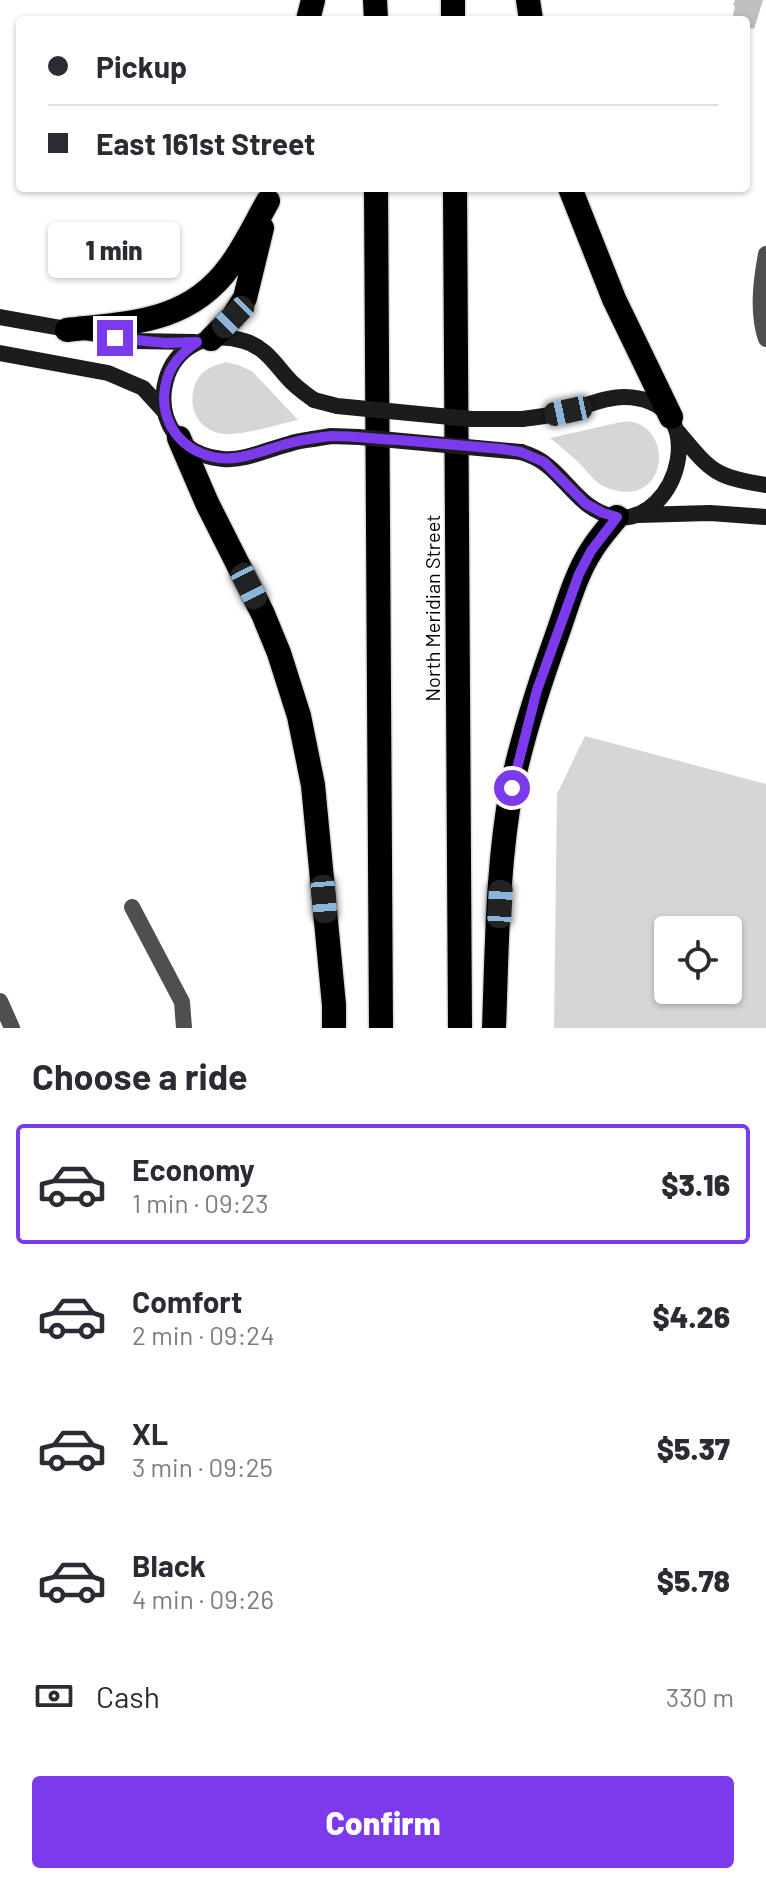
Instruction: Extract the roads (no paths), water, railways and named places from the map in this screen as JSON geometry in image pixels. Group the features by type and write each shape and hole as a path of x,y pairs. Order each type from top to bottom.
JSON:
{"highway":[{"path":"376,192 381,1028"},
{"name":"North Meridian Street","path":"455,192 460,1028"},
{"path":"572,192 614,299 675,425"},
{"path":"67,330 140,322 172,312 193,301 217,282 231,265 270,194"},
{"path":"204,340 233,317 245,298 270,194"},
{"path":"179,438 207,503 263,614 299,716 313,785 334,1028"},
{"path":"494,1028 502,871 510,799 521,746 537,690 579,574 591,551 627,516"}],"street":[{"path":"766,254 761,322 766,339"},
{"path":"0,317 134,341 235,339 254,345 314,400 337,406 471,419 522,419 622,397 638,398 659,407 707,466 718,474 766,485"},
{"path":"164,411 167,375 184,351 204,340"},
{"path":"0,353 108,373 130,381 143,388 164,411 179,438 200,452 225,459 331,436 502,449 534,456 552,468 586,504 603,513 627,516 710,513 766,517"},
{"path":"627,516 659,498 669,485 677,464 675,425"},
{"path":"132,907 182,1002 184,1028"},
{"path":"0,1001 12,1028"}]}
